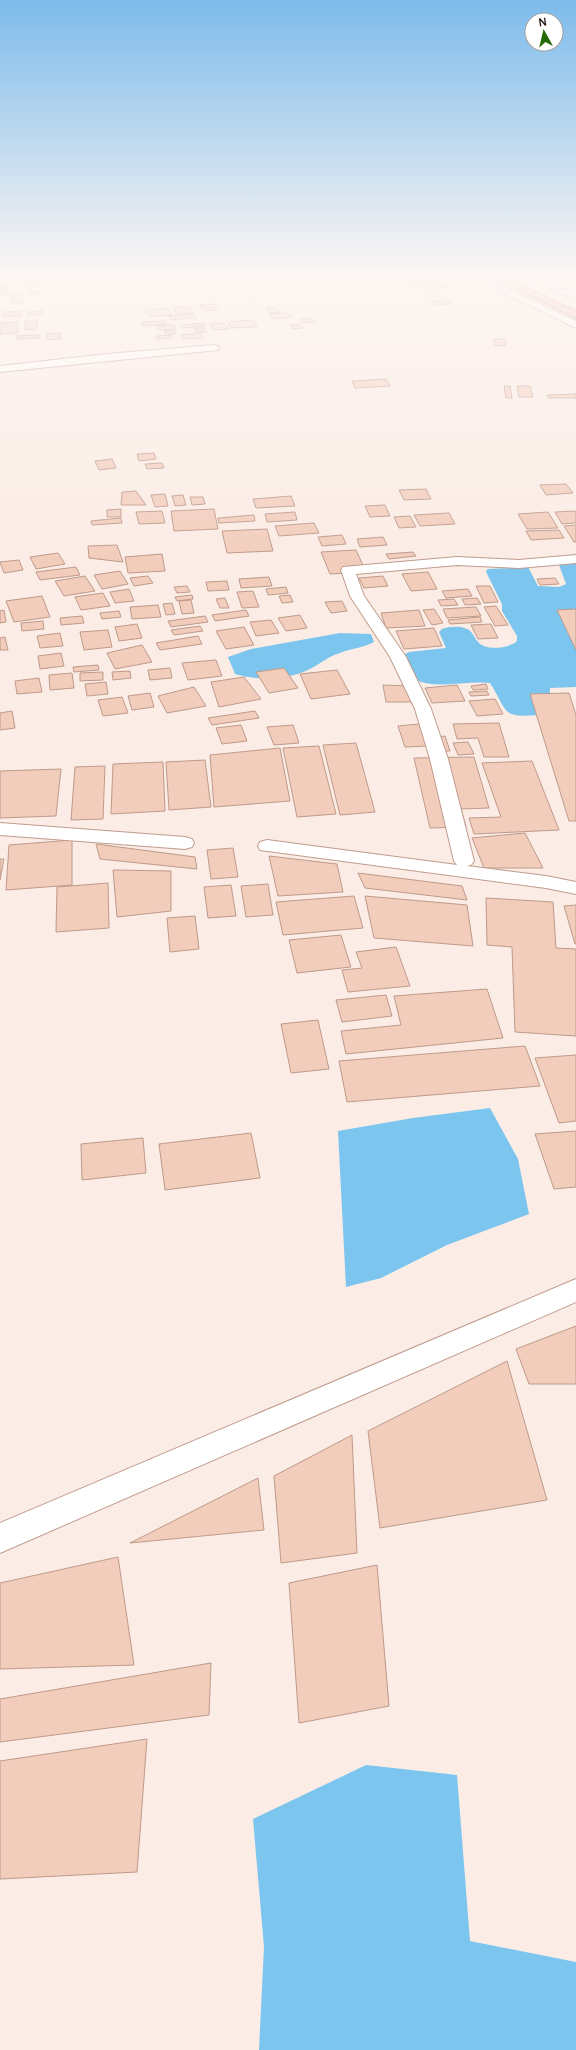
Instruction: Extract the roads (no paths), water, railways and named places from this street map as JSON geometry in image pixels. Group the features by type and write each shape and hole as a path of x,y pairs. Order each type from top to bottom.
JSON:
{"street":[{"path":"0,369 21,367"},
{"path":"464,861 439,759 423,709 411,680 398,657 357,596 348,570 457,562 520,564 576,560"},
{"path":"0,829 185,843"},
{"path":"267,846 546,882 576,888"},
{"path":"0,1538 576,1290"}],"water":[{"path":"576,562 576,687 550,688 550,695 538,715 526,716 511,714 506,711 490,683 481,682 443,685 425,683 416,680 405,654 409,652 446,648 439,632 442,629 462,627 469,630 479,643 493,648 504,647 517,641 517,636 502,611 502,604 487,574 486,571 488,569 528,567 538,586 559,587 566,584 559,565"},
{"path":"340,633 371,634 374,642 366,646 336,654 301,673 283,677 253,678 235,674 228,657 251,649"},
{"path":"490,1108 518,1159 529,1214 447,1245 381,1278 346,1287 338,1131 413,1118"},
{"path":"366,1765 457,1775 470,1941 576,1962 576,2050 259,2050 264,1947 253,1819"}]}
